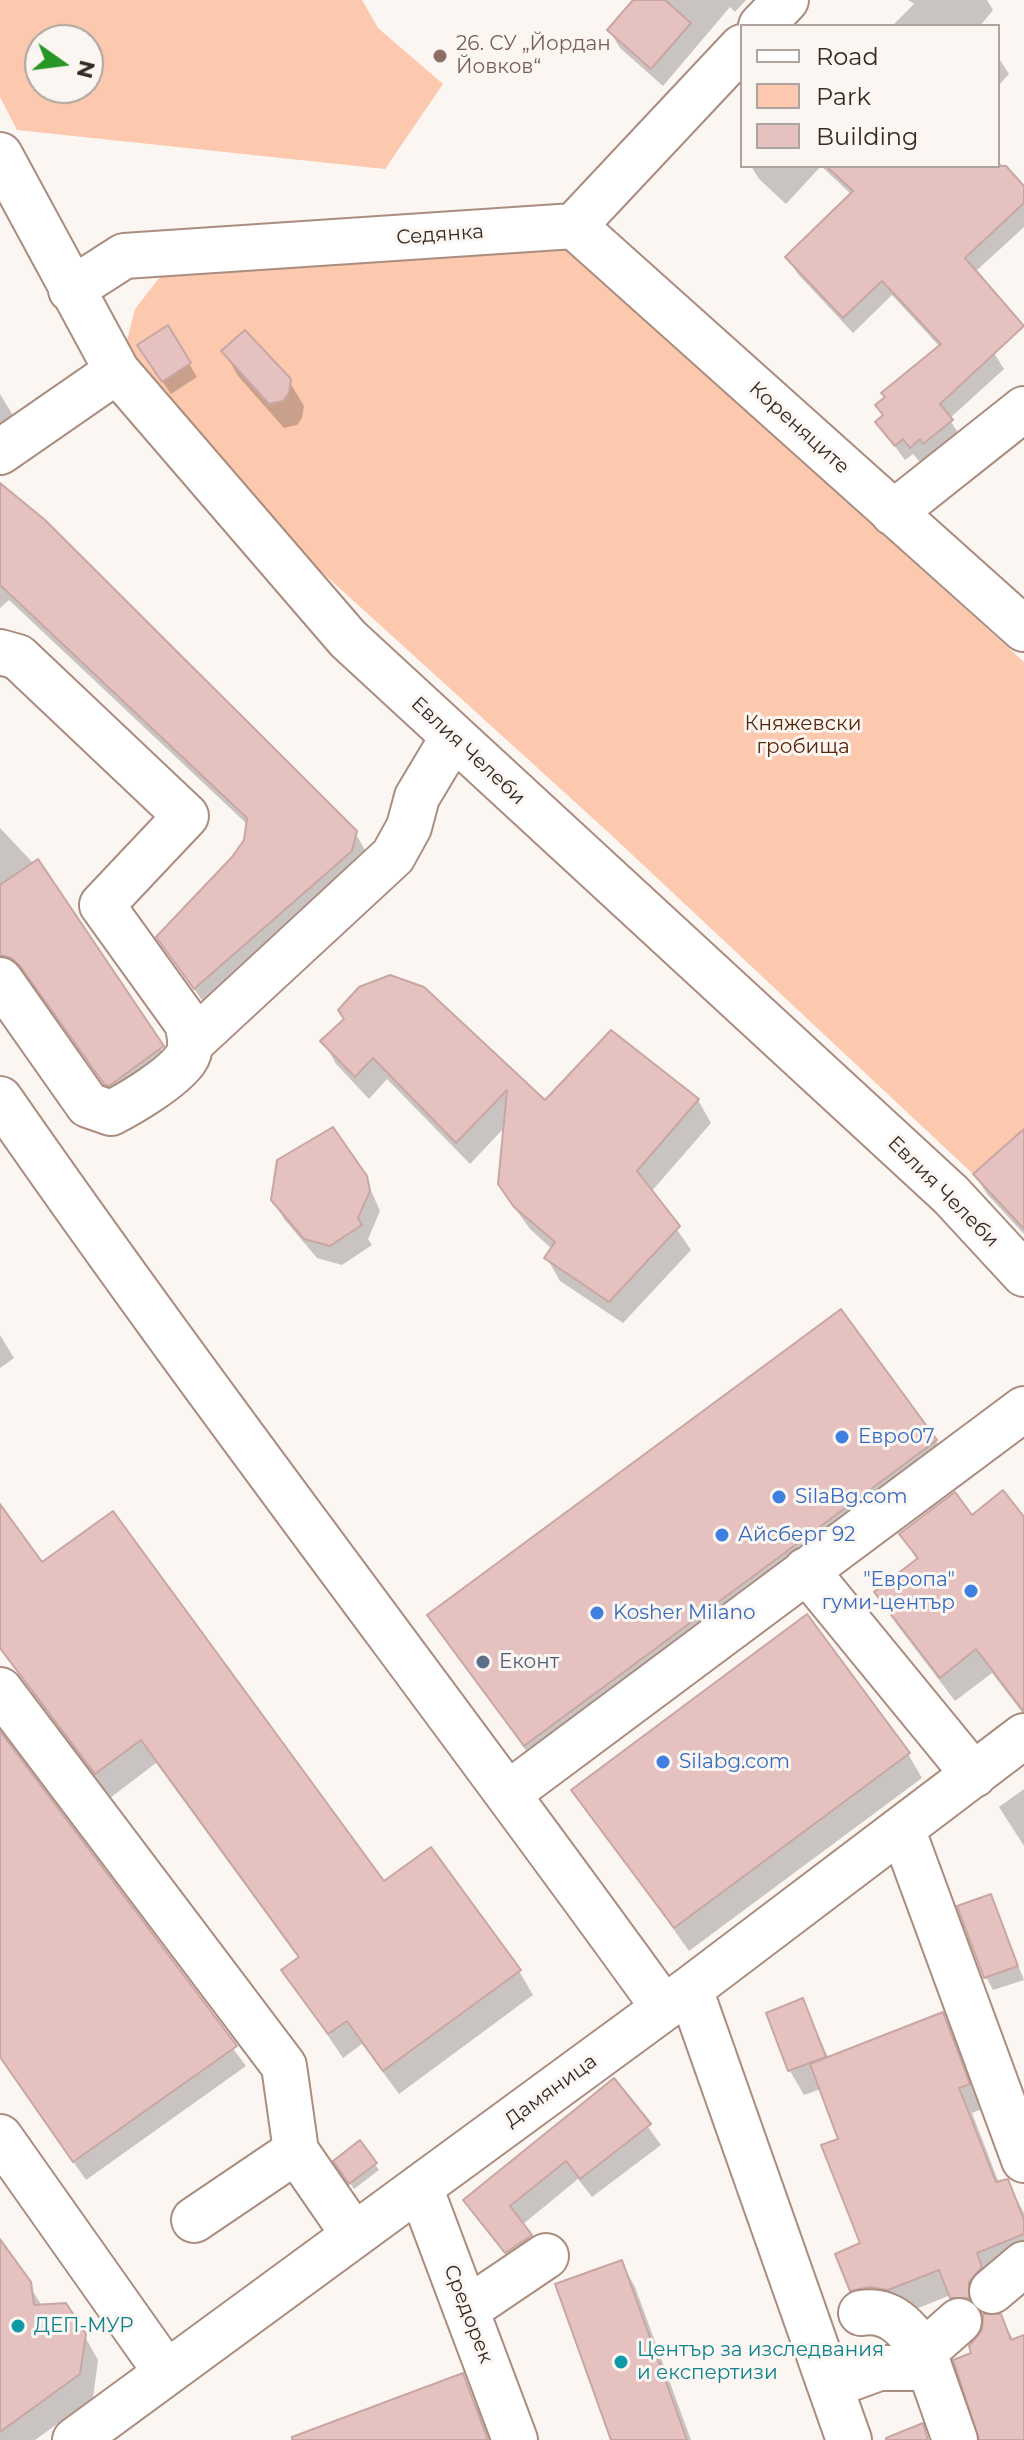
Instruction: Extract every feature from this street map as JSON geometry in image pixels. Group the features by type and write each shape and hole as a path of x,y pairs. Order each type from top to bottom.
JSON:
{"street":[{"path":"763,24 786,0"},
{"path":"574,226 740,49"},
{"name":"Евлия Челеби","path":"3,169 117,371 348,639 951,1195 1024,1274"},
{"name":"Седянка","path":"71,290 124,256 574,226"},
{"name":"Кореняците","path":"574,226 1024,629"},
{"path":"0,452 117,371"},
{"path":"893,513 1024,409"},
{"path":"0,652 18,657 186,816 102,905 187,1023 191,1043"},
{"path":"0,980 88,1105 111,1113 132,1102 185,1060 191,1043 393,856 409,827 417,797 453,737"},
{"path":"0,1099 99,1242 509,1793 677,1998 839,2413 879,2368 931,2372"},
{"path":"509,1793 1024,1409"},
{"path":"806,1570 974,1775"},
{"path":"0,1690 284,2066 296,2151 354,2235"},
{"name":"Дамяница","path":"75,2440 903,1831 1024,1736"},
{"path":"903,1831 1009,2085 1024,2160"},
{"path":"0,2137 166,2372"},
{"path":"194,2220 296,2151"},
{"name":"Средорек","path":"420,2187 515,2440"},
{"path":"466,2310 546,2256"},
{"path":"861,2313 875,2311 893,2317 909,2330 931,2372 955,2440"},
{"path":"931,2372 959,2321"}],"green space":[{"path":"0,0 362,0 378,28 443,84 385,169 17,130 0,97"},
{"name":"Княжевски гробища","path":"564,247 1024,662 1024,1129 973,1174 608,832 303,555 125,348 135,309 163,273"}],"building":[{"path":"633,0 665,0 691,23 651,69 607,30"},
{"path":"1006,166 1024,186 1024,203 965,258 1024,326 940,404 953,420 923,444 920,439 910,448 903,439 895,446 875,422 883,415 875,405 885,397 881,393 941,344 882,281 843,318 785,257 853,191 828,168"},
{"path":"168,325 191,363 162,382 137,345"},
{"path":"245,330 291,379 289,393 283,401 269,404 221,351"},
{"path":"0,483 45,520 357,831 352,851 194,989 156,937 232,857 244,840 247,818 0,585"},
{"path":"38,859 164,1046 109,1086 104,1084 20,966 11,958 0,955 0,885"},
{"path":"390,975 424,987 545,1100 611,1030 699,1099 637,1171 680,1226 609,1302 544,1258 555,1242 514,1207 498,1184 507,1090 456,1143 373,1058 355,1077 320,1041 344,1019 338,1010 359,987"},
{"path":"333,1127 367,1176 370,1191 358,1218 362,1225 330,1246 304,1239 271,1200 277,1160"},
{"path":"1024,1129 1024,1229 973,1174"},
{"path":"841,1309 937,1440 524,1746 427,1615"},
{"path":"1003,1490 1024,1517 1024,1712 976,1649 940,1678 874,1592 918,1558 899,1534 955,1492 972,1515"},
{"path":"0,1504 42,1562 113,1511 384,1881 431,1847 521,1970 383,2071 347,2021 328,2034 281,1970 299,1957 141,1740 95,1774 0,1648"},
{"path":"807,1614 910,1753 674,1928 571,1790"},
{"path":"0,1731 237,2046 73,2162 0,2057"},
{"path":"991,1894 1018,1966 984,1978 957,1906"},
{"path":"803,1998 826,2057 788,2071 766,2013"},
{"path":"943,2012 970,2084 959,2088 996,2182 1008,2179 1024,2220 1024,2234 977,2253 982,2267 969,2282 969,2298 950,2298 939,2270 888,2290 870,2287 850,2291 835,2254 860,2243 821,2145 838,2139 810,2064"},
{"path":"614,2078 651,2124 580,2179 566,2161 510,2206 532,2235 505,2253 463,2200"},
{"path":"360,2140 377,2163 349,2184 333,2161"},
{"path":"0,2239 31,2282 34,2305 66,2303 86,2334 80,2374 0,2432"},
{"name":"Център за изследвания и експертизи","path":"622,2260 687,2440 611,2440 555,2284"},
{"path":"983,2314 1001,2314 1011,2340 1024,2335 1024,2440 979,2440 953,2360 971,2353 969,2346 982,2330"},
{"path":"463,2373 488,2440 292,2440 292,2437"},
{"path":"923,2423 928,2440 886,2440 886,2438"}],"place":[{"name":"26. СУ „Йордан Йовков“","path":"440,56"},
{"name":"Евро07","path":"842,1437"},
{"name":"SilaBg.com","path":"779,1497"},
{"name":"Айсберг 92","path":"722,1535"},
{"name":"\"Европа\" гуми-център","path":"971,1591"},
{"name":"Kosher Milano","path":"597,1613"},
{"name":"Еконт","path":"483,1662"},
{"name":"Silabg.com","path":"663,1762"},
{"name":"ДЕП-МУР","path":"18,2326"},
{"name":"Център за изследвания и експертизи","path":"621,2362"}]}
